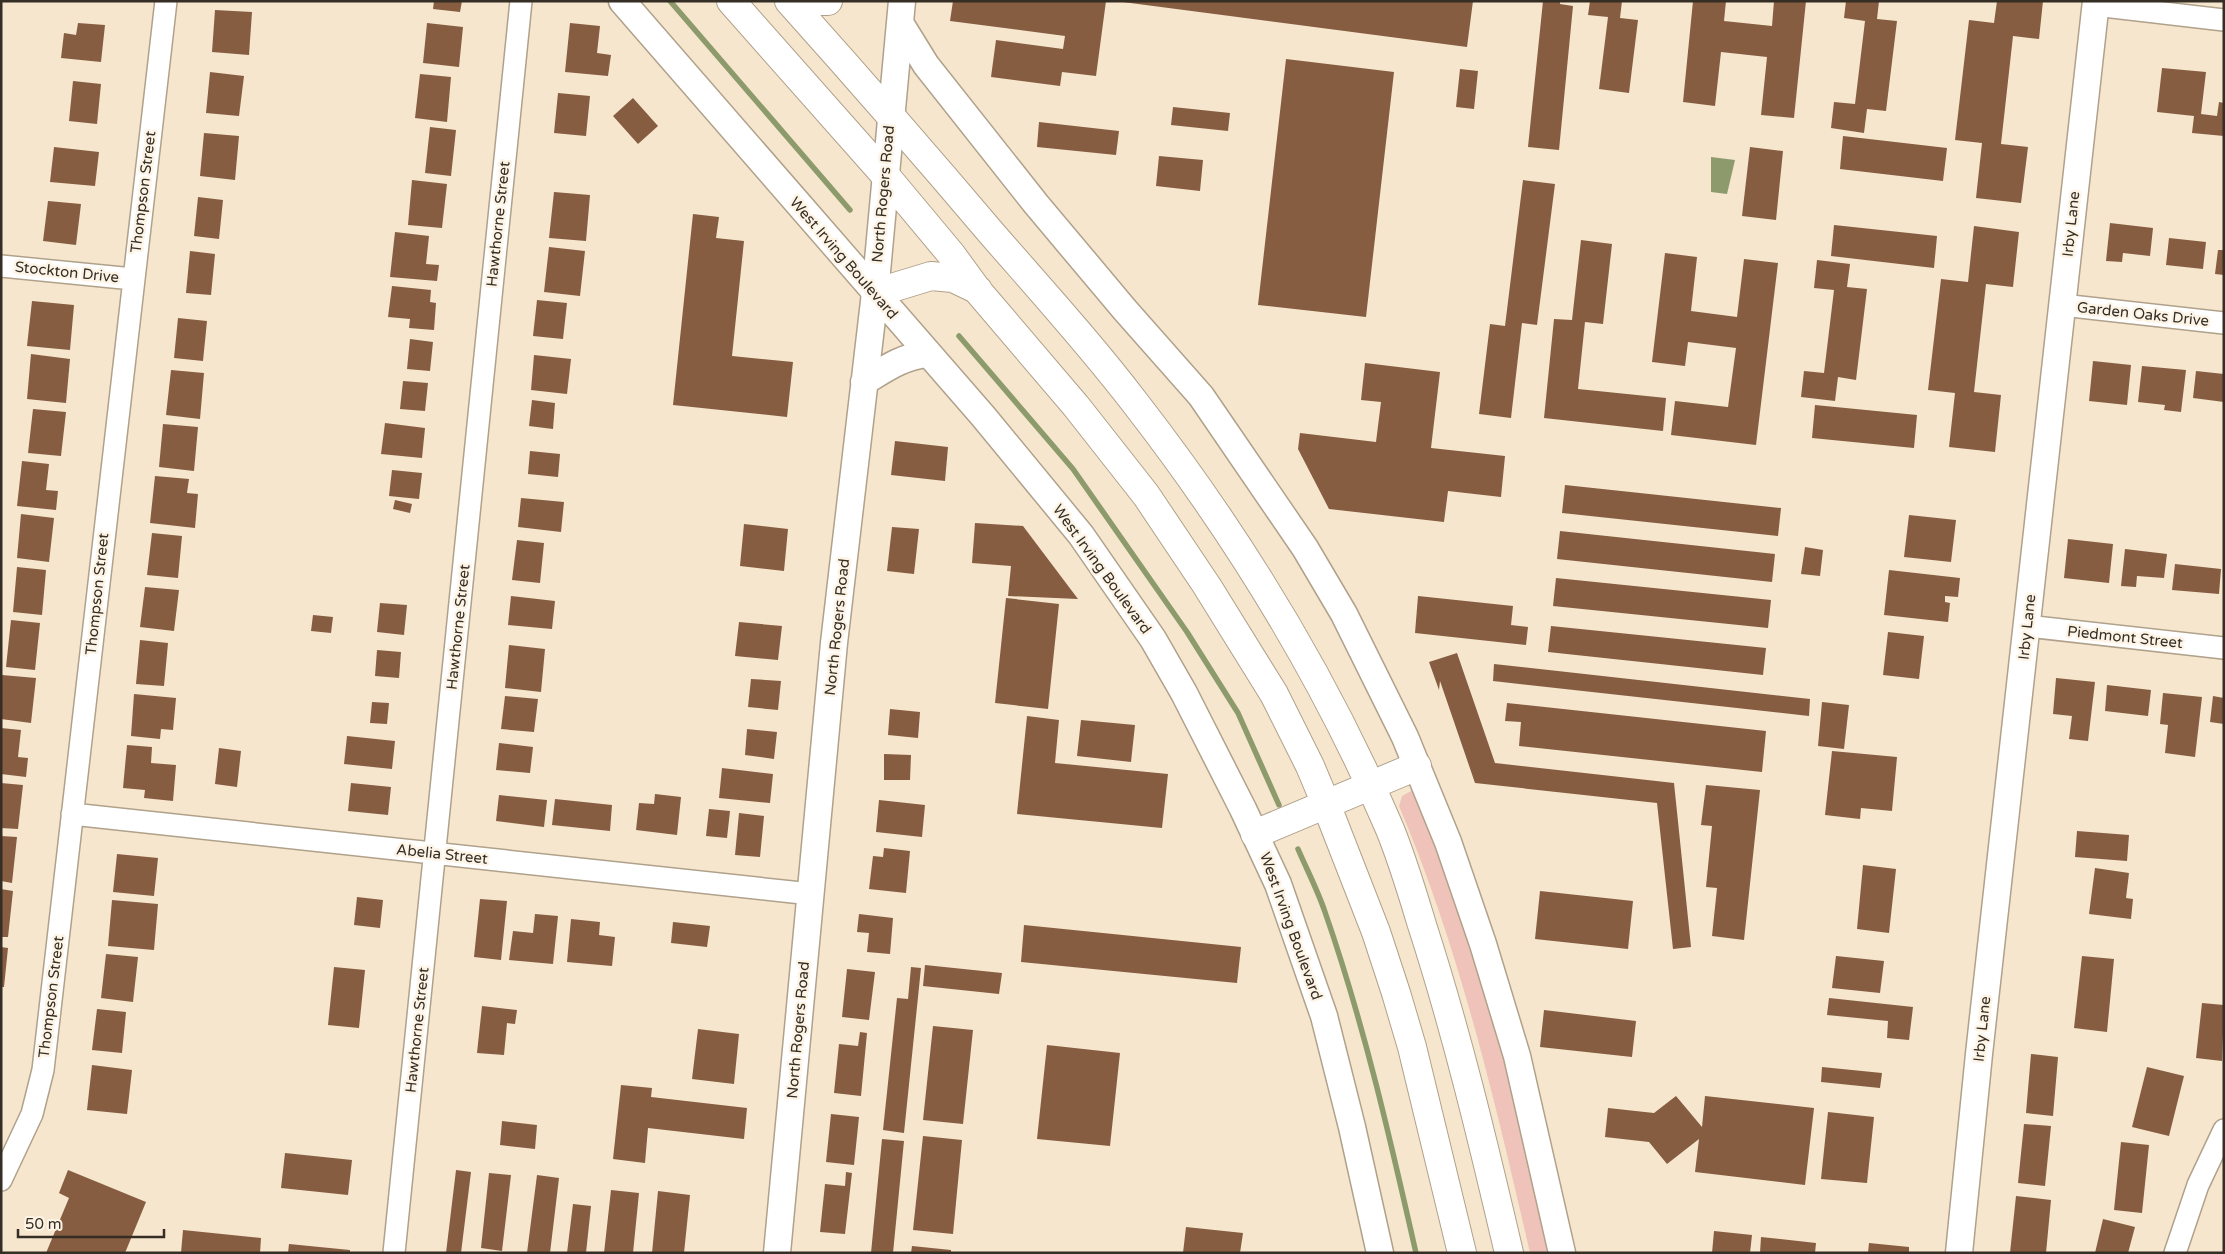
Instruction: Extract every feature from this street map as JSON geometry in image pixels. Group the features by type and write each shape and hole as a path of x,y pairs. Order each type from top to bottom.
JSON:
{"main road":[{"path":"731,1 885,175 951,254 978,291 1076,406 1146,494 1207,586 1274,694 1310,766 1376,932 1396,992 1417,1066 1462,1253"},
{"path":"789,1 890,115 1129,395 1206,498 1244,556 1319,682 1389,829 1443,988 1465,1068 1509,1253"},
{"path":"819,1 828,1"},
{"path":"875,293 931,276 953,278 978,291"},
{"path":"1255,834 1417,766"}],"street":[{"name":"Thompson Street","path":"1,1180 28,1127 39,1092 166,1"},
{"name":"Hawthorne Street","path":"394,1253 521,1"},
{"name":"West Irving Boulevard","path":"622,1 983,416 1081,535 1153,639 1184,693 1278,884 1324,1016 1352,1127 1380,1253"},
{"path":"2095,3 2224,20"},
{"name":"Irby Lane","path":"1960,1253 1980,1046 2095,3"},
{"name":"North Rogers Road","path":"777,1253 834,643 875,293 901,12"},
{"path":"901,12 926,65 1036,204 1125,310 1202,396 1305,548 1344,614 1375,680 1405,737 1417,766 1448,842 1495,979 1517,1056 1562,1253"},
{"name":"Stockton Drive","path":"1,266 133,279"},
{"name":"Garden Oaks Drive","path":"2062,305 2224,323"},
{"path":"864,382 891,365 915,355 928,354"},
{"name":"Piedmont Street","path":"2027,626 2224,648"},
{"name":"Abelia Street","path":"72,814 811,894"},
{"path":"2175,1253 2198,1185 2224,1130"}],"shaded area":[{"path":"1711,157 1735,160 1727,194 1711,192"},
{"path":"1411,791 1420,793 1499,1031 1553,1253 1530,1253 1489,1083 1458,971 1421,860 1399,806 1402,796"}],"building":[{"path":"434,1 462,1 460,12 433,9"},
{"path":"953,1 1106,1 1096,76 1062,72 1060,86 991,77 996,40 1063,49 1065,36 950,21"},
{"path":"1115,1 1473,1 1467,47"},
{"path":"1543,1 1560,1 1560,4 1573,6 1559,150 1528,147"},
{"path":"1590,1 1622,1 1620,18 1638,20 1629,93 1599,89 1608,17 1588,15"},
{"path":"1693,1 1726,1 1724,21 1772,26 1774,1 1806,1 1794,118 1761,115 1767,57 1721,52 1715,106 1683,102"},
{"path":"1846,1 1879,1 1877,19 1897,21 1886,111 1867,109 1864,133 1831,128 1834,102 1855,104 1865,21 1844,18"},
{"path":"1997,1 2043,1 2039,39 2013,36 2001,144 2028,147 2021,203 1976,198 1982,143 1955,140 1969,20 1994,23"},
{"path":"215,10 252,12 249,55 212,52"},
{"path":"78,23 105,25 101,62 61,58 64,33 76,35"},
{"path":"427,23 463,27 459,67 423,63"},
{"path":"570,23 600,26 597,53 611,55 608,76 565,72"},
{"path":"1286,59 1394,72 1366,317 1258,305"},
{"path":"2162,68 2206,72 2201,114 2217,116 2219,102 2224,103 2224,136 2192,133 2194,116 2157,112"},
{"path":"1460,69 1478,71 1474,109 1456,107"},
{"path":"210,72 244,76 239,116 206,113"},
{"path":"420,74 451,77 447,122 415,118"},
{"path":"73,81 101,84 97,124 69,121"},
{"path":"558,93 590,96 586,136 554,133"},
{"path":"633,98 658,126 638,144 613,116"},
{"path":"1173,107 1230,113 1228,131 1171,125"},
{"path":"1039,122 1119,131 1116,155 1037,147"},
{"path":"430,127 456,130 451,176 425,173"},
{"path":"204,133 239,136 235,180 200,176"},
{"path":"1843,136 1947,148 1943,181 1840,169"},
{"path":"54,147 99,152 95,186 50,182"},
{"path":"1750,147 1783,151 1776,220 1742,216"},
{"path":"1159,156 1203,160 1200,191 1156,186"},
{"path":"412,180 447,184 442,228 408,225"},
{"path":"1523,180 1555,184 1537,325 1522,323 1511,418 1479,414 1490,324 1505,326"},
{"path":"554,192 590,195 586,241 549,238"},
{"path":"198,197 223,200 219,239 194,236"},
{"path":"48,201 81,204 76,245 43,241"},
{"path":"693,214 719,217 716,238 744,241 732,356 793,362 787,417 673,405"},
{"path":"2110,223 2153,228 2150,256 2123,253 2122,262 2106,261"},
{"path":"1834,225 1937,236 1934,268 1831,256"},
{"path":"1974,226 2019,232 2013,287 1986,284 1974,392 2001,395 1995,452 1949,447 1955,393 1928,390 1941,279 1968,282"},
{"path":"395,232 429,236 426,264 439,265 437,281 390,277"},
{"path":"2169,238 2206,242 2203,269 2166,265"},
{"path":"1581,240 1612,244 1603,324 1585,322 1578,389 1666,398 1663,431 1544,418 1554,319 1572,320"},
{"path":"549,247 585,251 580,296 544,292"},
{"path":"2218,250 2224,250 2224,275 2215,274"},
{"path":"190,251 215,254 211,295 186,293"},
{"path":"1665,253 1697,257 1691,311 1737,317 1744,259 1778,263 1756,445 1671,435 1675,401 1728,407 1736,348 1688,342 1685,366 1652,362"},
{"path":"1817,260 1850,264 1847,287 1867,289 1856,380 1838,377 1835,401 1801,397 1804,371 1824,373 1834,290 1814,288"},
{"path":"392,286 431,290 430,302 436,303 434,330 409,328 410,319 388,317"},
{"path":"537,300 567,303 563,339 533,336"},
{"path":"32,301 74,305 70,350 27,346"},
{"path":"178,318 207,321 203,361 174,358"},
{"path":"410,339 433,342 430,371 407,369"},
{"path":"31,354 70,359 66,403 27,399"},
{"path":"534,355 571,359 567,394 531,390"},
{"path":"2093,361 2131,365 2127,405 2089,401"},
{"path":"1365,363 1440,372 1431,448 1505,456 1501,497 1448,491 1444,522 1329,509 1298,449 1300,433 1376,442 1381,402 1361,400"},
{"path":"2142,366 2186,370 2181,412 2164,410 2165,405 2138,402"},
{"path":"171,370 204,373 200,419 166,415"},
{"path":"2196,371 2224,374 2224,402 2193,398"},
{"path":"403,381 428,383 425,411 400,409"},
{"path":"532,400 555,403 553,429 529,426"},
{"path":"1815,405 1917,415 1914,448 1812,438"},
{"path":"33,409 66,412 61,456 28,453"},
{"path":"385,423 425,428 422,458 381,454"},
{"path":"163,424 198,427 194,471 159,467"},
{"path":"895,441 948,447 945,481 891,475"},
{"path":"530,451 560,454 558,477 528,474"},
{"path":"22,461 49,464 46,490 58,491 56,510 17,506"},
{"path":"392,470 422,473 419,499 389,496"},
{"path":"155,476 189,479 187,493 198,494 195,528 150,523"},
{"path":"1565,485 1781,508 1778,536 1562,513"},
{"path":"521,498 564,502 561,532 518,527"},
{"path":"395,500 412,504 410,513 393,509"},
{"path":"21,514 54,518 49,562 17,558"},
{"path":"1909,515 1956,520 1951,562 1904,557"},
{"path":"975,523 1023,526 1078,599 1008,596 1011,566 972,563"},
{"path":"744,524 788,529 784,571 740,566"},
{"path":"892,527 919,529 914,574 887,571"},
{"path":"1560,531 1775,554 1772,582 1557,559"},
{"path":"152,533 182,536 178,578 147,575"},
{"path":"2068,539 2113,544 2109,583 2064,578"},
{"path":"517,540 544,543 540,583 512,580"},
{"path":"1805,547 1823,550 1820,576 1801,574"},
{"path":"2125,549 2167,554 2164,578 2137,576 2136,587 2121,586"},
{"path":"2175,564 2221,569 2219,594 2172,590"},
{"path":"17,567 46,570 42,615 13,612"},
{"path":"1889,570 1960,578 1958,597 1945,596 1945,602 1950,603 1948,622 1884,615"},
{"path":"1556,578 1771,600 1768,628 1553,606"},
{"path":"145,587 179,590 174,631 140,627"},
{"path":"511,596 555,601 552,629 508,625"},
{"path":"1418,596 1513,606 1511,625 1528,627 1526,645 1415,633"},
{"path":"1006,598 1059,604 1048,709 995,703"},
{"path":"380,603 407,605 404,635 377,632"},
{"path":"313,615 333,617 331,633 311,631"},
{"path":"11,620 40,623 35,670 6,667"},
{"path":"739,622 782,626 778,660 735,656"},
{"path":"1551,626 1766,648 1763,675 1548,652"},
{"path":"1888,632 1924,636 1919,679 1883,675"},
{"path":"140,640 168,643 164,686 136,684"},
{"path":"509,645 545,649 541,692 505,688"},
{"path":"377,650 401,652 399,678 375,676"},
{"path":"1457,653 1495,763 1674,783 1691,947 1673,949 1657,803 1475,783 1440,681 1439,690 1429,662"},
{"path":"1494,664 1810,699 1809,716 1493,681"},
{"path":"2,675 36,678 31,723 1,719"},
{"path":"2056,678 2095,682 2088,741 2069,739 2072,716 2053,714"},
{"path":"751,679 781,681 778,710 748,707"},
{"path":"2107,685 2151,690 2148,716 2105,711"},
{"path":"2163,693 2202,697 2195,757 2165,753 2168,725 2160,724"},
{"path":"134,694 176,698 173,730 161,729 160,739 131,736"},
{"path":"505,696 538,699 534,732 501,729"},
{"path":"2213,696 2224,698 2224,724 2210,722"},
{"path":"372,702 389,703 387,724 370,723"},
{"path":"1822,702 1849,705 1844,749 1818,746"},
{"path":"1507,703 1766,731 1762,772 1519,746 1521,722 1505,721"},
{"path":"890,709 920,712 918,738 888,735"},
{"path":"1027,716 1059,720 1055,763 1168,774 1162,828 1017,814"},
{"path":"1081,720 1135,725 1131,762 1077,756"},
{"path":"1,728 21,730 18,757 28,758 26,777 1,774"},
{"path":"747,729 777,732 774,759 745,755"},
{"path":"347,736 395,741 392,769 344,764"},
{"path":"499,743 533,747 530,773 496,770"},
{"path":"127,745 152,747 151,763 176,765 173,801 144,798 145,790 123,788"},
{"path":"219,748 241,751 237,787 215,784"},
{"path":"1832,751 1897,757 1892,811 1861,808 1860,819 1825,815"},
{"path":"884,754 911,755 910,780 884,780"},
{"path":"722,768 773,774 770,803 719,798"},
{"path":"1,783 23,785 18,829 1,828"},
{"path":"351,783 391,787 388,815 348,811"},
{"path":"1706,785 1760,790 1744,940 1712,936 1717,888 1706,887 1712,826 1701,825"},
{"path":"655,794 681,797 677,835 636,830 639,803 654,804"},
{"path":"499,795 547,800 544,827 496,821"},
{"path":"555,799 612,805 610,831 552,825"},
{"path":"879,800 925,805 922,837 876,832"},
{"path":"709,809 730,811 727,838 706,836"},
{"path":"739,813 764,816 760,857 735,855"},
{"path":"2077,831 2129,835 2127,861 2075,857"},
{"path":"1,836 17,837 12,883 1,881"},
{"path":"884,848 910,851 906,893 869,889 873,856 883,857"},
{"path":"117,854 158,858 154,896 113,892"},
{"path":"1863,865 1896,869 1889,933 1857,929"},
{"path":"2095,868 2129,873 2126,898 2133,899 2131,919 2089,914"},
{"path":"1,889 13,891 8,937 1,937"},
{"path":"1540,891 1633,901 1628,949 1535,939"},
{"path":"357,897 383,900 380,928 354,925"},
{"path":"480,899 507,901 501,960 474,957"},
{"path":"112,900 158,904 154,950 108,946"},
{"path":"535,914 558,916 553,964 509,960 513,931 533,933"},
{"path":"859,914 893,918 890,954 867,952 869,933 857,932"},
{"path":"571,919 600,922 599,935 615,937 612,966 567,962"},
{"path":"673,922 710,926 707,947 671,943"},
{"path":"1024,925 1241,947 1237,983 1021,962"},
{"path":"1,947 8,948 4,987 1,987"},
{"path":"106,954 138,957 133,1002 101,998"},
{"path":"1836,956 1884,961 1880,993 1832,988"},
{"path":"2082,956 2114,959 2107,1032 2074,1028"},
{"path":"925,965 1002,973 999,994 923,986"},
{"path":"334,967 365,970 359,1028 328,1025"},
{"path":"911,967 921,968 904,1133 883,1130 897,998 908,999"},
{"path":"847,969 875,972 869,1020 842,1017"},
{"path":"1829,998 1913,1007 1909,1040 1887,1038 1888,1021 1827,1015"},
{"path":"2202,1003 2224,1005 2222,1061 2196,1058"},
{"path":"482,1006 517,1010 515,1024 507,1023 504,1055 477,1053"},
{"path":"97,1009 126,1012 122,1053 92,1050"},
{"path":"1544,1010 1636,1021 1632,1057 1540,1047"},
{"path":"933,1026 973,1030 963,1124 923,1120"},
{"path":"698,1029 739,1034 734,1084 692,1079"},
{"path":"860,1032 867,1033 861,1096 834,1093 839,1044 858,1046"},
{"path":"1047,1045 1120,1053 1110,1146 1037,1139"},
{"path":"2031,1054 2058,1057 2053,1116 2026,1113"},
{"path":"92,1065 132,1070 127,1114 87,1110"},
{"path":"1822,1067 1882,1073 1880,1088 1821,1082"},
{"path":"2147,1067 2184,1076 2169,1136 2132,1127"},
{"path":"621,1085 652,1088 651,1097 747,1108 744,1139 648,1128 645,1163 613,1159"},
{"path":"1676,1096 1702,1127 1705,1096 1814,1108 1805,1185 1695,1172 1699,1139 1667,1164 1649,1142 1605,1137 1608,1108 1654,1113"},
{"path":"1828,1112 1874,1117 1867,1183 1821,1179"},
{"path":"831,1114 859,1117 854,1165 826,1162"},
{"path":"502,1121 537,1125 535,1149 500,1145"},
{"path":"2024,1124 2051,1126 2045,1186 2018,1183"},
{"path":"923,1136 962,1140 953,1234 913,1230"},
{"path":"882,1139 904,1141 893,1253 871,1253"},
{"path":"2121,1142 2149,1145 2142,1213 2114,1210"},
{"path":"285,1153 352,1160 348,1195 281,1188"},
{"path":"68,1170 146,1202 125,1253 46,1253 69,1198 59,1193"},
{"path":"456,1170 471,1172 461,1253 446,1253"},
{"path":"846,1172 852,1173 845,1234 820,1232 825,1184 845,1186"},
{"path":"489,1173 511,1175 502,1251 481,1248"},
{"path":"537,1175 559,1178 550,1253 527,1253"},
{"path":"611,1190 639,1193 633,1253 604,1253"},
{"path":"658,1191 690,1195 684,1253 652,1253"},
{"path":"2016,1196 2051,1200 2046,1253 2010,1253"},
{"path":"573,1204 591,1206 586,1253 567,1253"},
{"path":"2103,1219 2135,1227 2128,1253 2095,1253"},
{"path":"1186,1227 1243,1233 1240,1253 1183,1253"},
{"path":"183,1230 261,1238 260,1253 181,1253"},
{"path":"1714,1231 1752,1235 1750,1253 1712,1253"},
{"path":"1761,1237 1816,1243 1815,1253 1760,1253"},
{"path":"1869,1243 1909,1247 1909,1253 1868,1253"},
{"path":"289,1244 350,1250 350,1253 288,1253"},
{"path":"912,1246 951,1250 951,1253 911,1253"}],"waterway":[{"path":"670,1 850,210"},
{"path":"959,336 1073,469 1187,632 1238,713 1279,805"},
{"path":"1298,849 1322,904 1352,996 1386,1124 1416,1253"}]}
